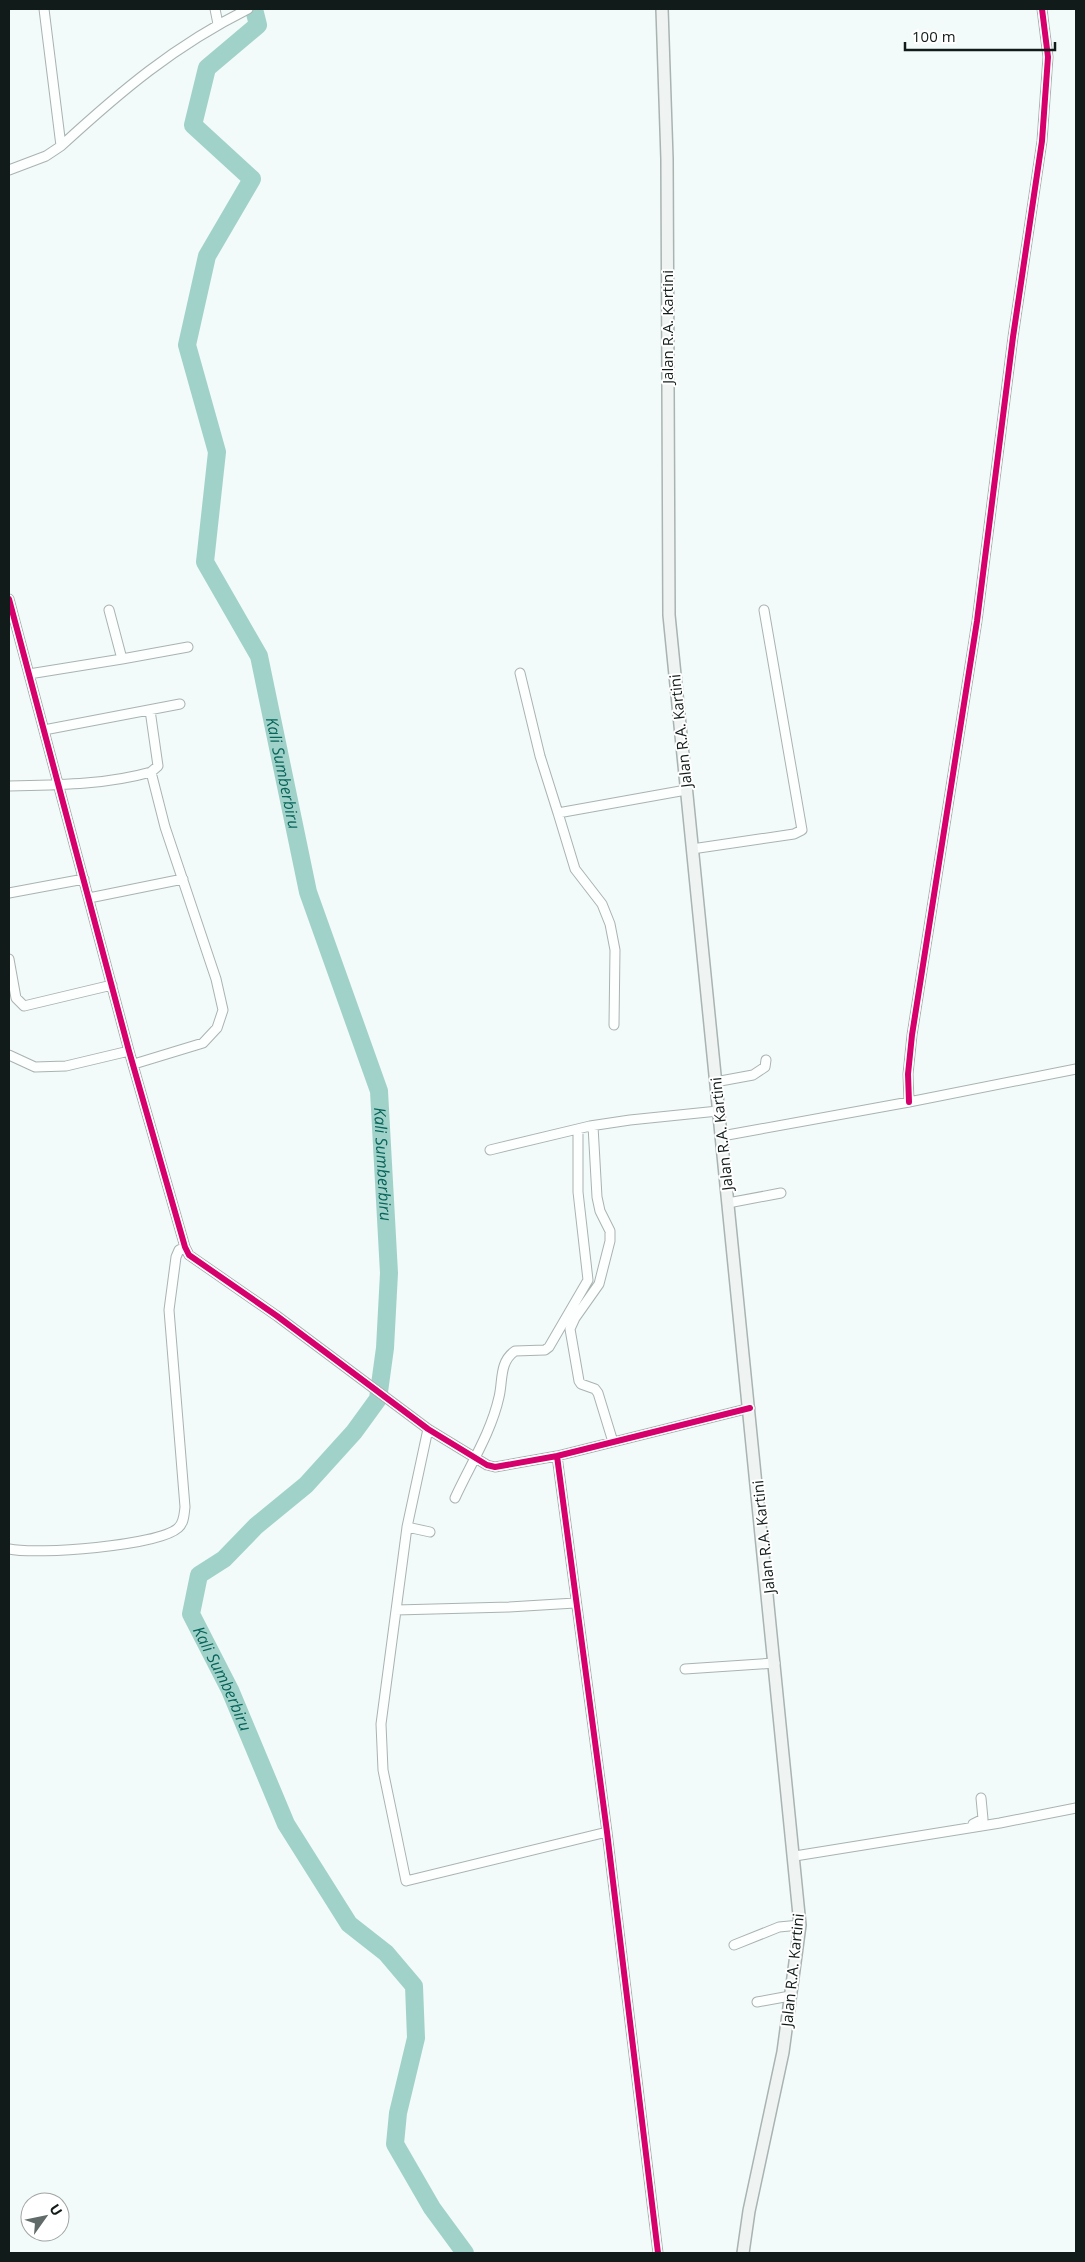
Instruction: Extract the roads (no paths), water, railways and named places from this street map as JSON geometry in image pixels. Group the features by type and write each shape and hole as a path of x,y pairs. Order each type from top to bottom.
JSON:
{"main road":[{"name":"Jalan R.A. Kartini","path":"662,9 667,159 669,615 718,1111 776,1663 800,1925 783,2052 750,2210 743,2253"}],"street":[{"path":"44,9 61,146"},
{"path":"216,9 218,24"},
{"path":"9,170 52,153 136,79 218,24 248,9"},
{"path":"909,1102 908,1074 912,1035 975,631 1013,338 1042,141 1048,57 1042,9"},
{"path":"9,598 129,1051 185,1246 190,1255 277,1316 428,1429 477,1460 495,1467 557,1456 750,1408"},
{"path":"109,610 122,660"},
{"path":"692,850 794,834 802,830 764,610"},
{"path":"29,674 122,660 188,647"},
{"path":"520,673 535,738 575,869 602,904 610,924 615,950 614,1025"},
{"path":"44,730 180,704"},
{"path":"9,786 60,785 136,776 151,772 158,766 158,756 150,710"},
{"path":"134,1064 203,1043 217,1028 222,1016 222,1000 165,827 151,772"},
{"path":"558,813 686,790"},
{"path":"9,893 84,879"},
{"path":"89,898 182,879"},
{"path":"9,959 16,998 21,1006 112,985"},
{"path":"9,1055 35,1067 51,1067 66,1066 129,1051"},
{"path":"716,1082 753,1075 765,1068 766,1060"},
{"path":"722,1136 909,1102 1076,1068"},
{"path":"490,1150 630,1120 718,1111"},
{"path":"455,1498 477,1460 493,1417 500,1397 505,1362 515,1351 544,1350 549,1347 588,1280 578,1201 586,1128"},
{"path":"586,1128 597,1197 600,1211 610,1231 610,1240 598,1284 575,1318 570,1329 579,1381 581,1384 595,1389 598,1394 613,1442"},
{"path":"728,1203 780,1193"},
{"path":"9,1549 93,1548 155,1539 177,1530 183,1524 185,1507 169,1310 176,1257 179,1250 185,1246"},
{"path":"588,1280 598,1284"},
{"path":"428,1429 396,1610 381,1724 381,1745 394,1826 406,1882 607,1832"},
{"path":"557,1456 607,1832 658,2253"},
{"path":"410,1528 430,1532"},
{"path":"396,1610 576,1603"},
{"path":"685,1669 776,1663"},
{"path":"795,1854 979,1822 983,1819 981,1798"},
{"path":"795,1854 1000,1823 1076,1808"},
{"path":"734,1944 778,1927 800,1925"},
{"path":"757,2002 790,1996"}],"waterway":[{"name":"Kali Sumberbiru","path":"254,9 258,25 207,68 193,125 252,179 207,256 187,345 217,452 205,562 259,656 308,892 379,1091 389,1273 385,1348 378,1399 354,1432 306,1485 256,1526 224,1559 199,1575 191,1614 230,1690 286,1824 349,1924 386,1953 414,1986 416,2038 398,2113 395,2144 432,2208 465,2253"}]}
